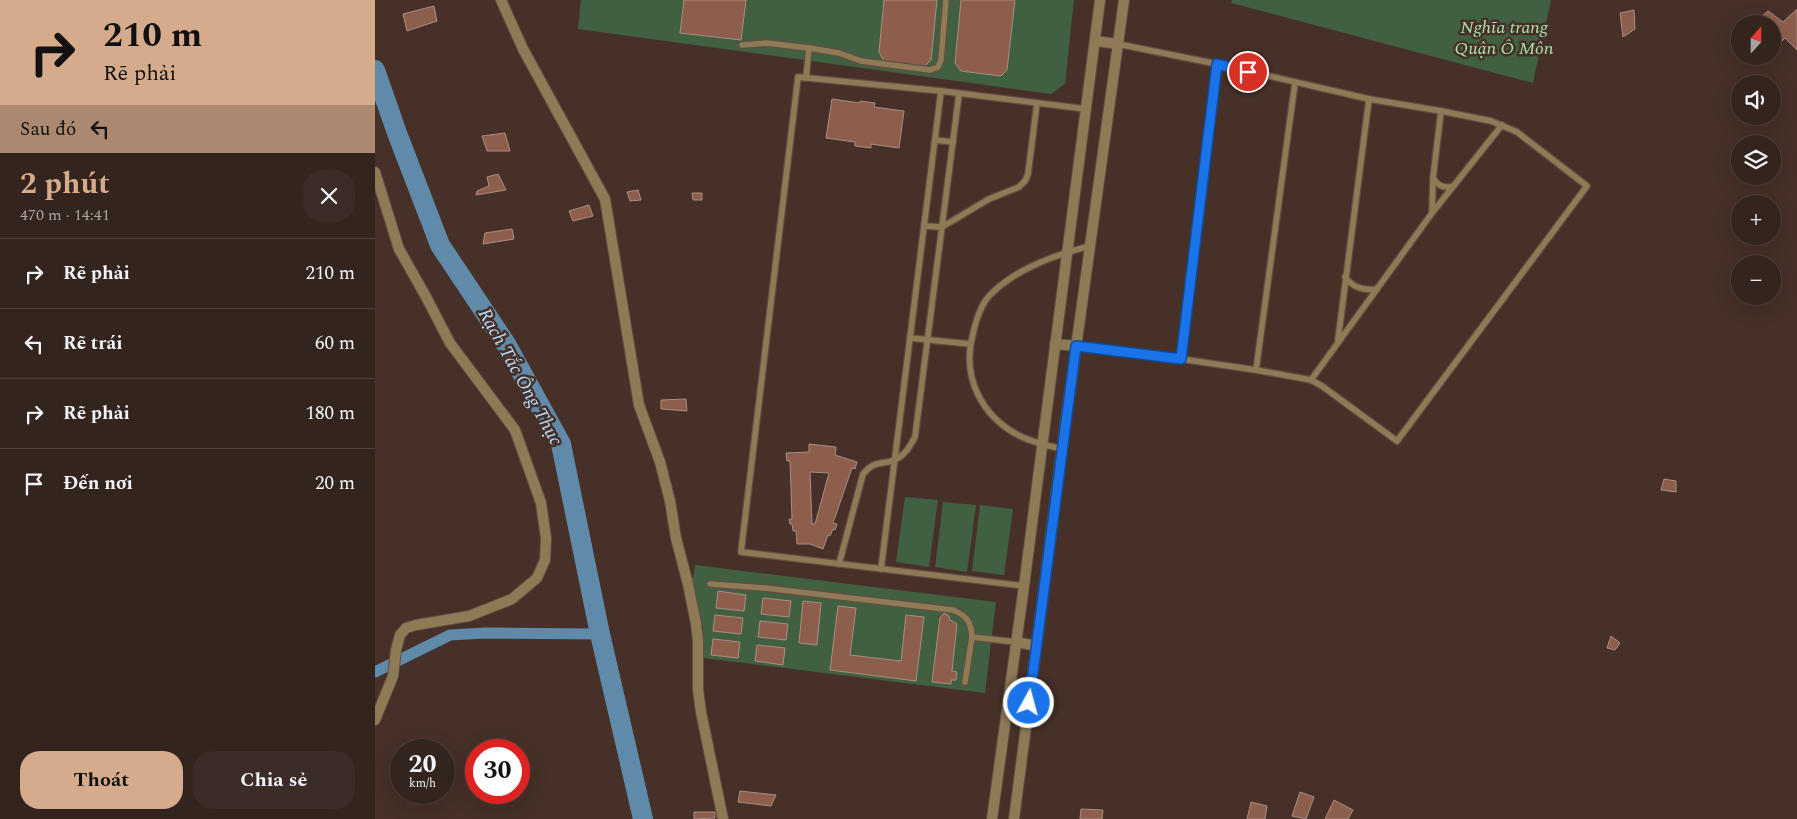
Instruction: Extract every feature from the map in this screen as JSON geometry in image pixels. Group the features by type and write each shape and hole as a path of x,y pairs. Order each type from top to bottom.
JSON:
{"street":[{"path":"501,0 523,49 605,199 639,405 660,462 696,624 698,640 698,690 701,712 723,819"},
{"path":"993,819 1100,0"},
{"path":"1014,819 1062,449 1124,0"},
{"path":"1095,41 1118,44"},
{"path":"375,172 399,248 450,343 515,430 541,503 545,538 545,560 537,578 512,599 469,616 406,628 400,635 393,676 375,720"},
{"path":"1055,344 1076,346"},
{"path":"1016,642 1036,646"}],"lane":[{"path":"742,46 766,43 809,48 839,53 861,61 930,70 938,67 941,60 946,0"},
{"path":"1076,346 1181,359 1311,380 1397,441 1587,186 1526,138 1501,125 1469,116 1369,99 1217,64 1118,44"},
{"path":"806,78 809,48"},
{"path":"1181,359 1217,64"},
{"path":"1024,586 741,552 798,77 941,91 1086,109"},
{"path":"1256,370 1295,83"},
{"path":"881,569 941,91"},
{"path":"839,564 863,474 868,468 877,463 894,460 906,452 915,437 959,94"},
{"path":"1338,342 1369,99"},
{"path":"924,226 942,227 989,199 1019,187 1025,181 1028,174 1037,103"},
{"path":"1432,214 1433,178 1441,111"},
{"path":"1311,380 1432,214 1501,125"},
{"path":"935,140 953,142"},
{"path":"1433,178 1439,185 1447,188 1453,186"},
{"path":"1062,449 1022,437 998,422 982,404 970,377 970,344 978,315 990,294 1017,273 1067,252 1090,246"},
{"path":"1345,277 1359,288 1377,289"},
{"path":"910,338 970,344"},
{"path":"710,584 765,588 953,610 964,614 969,621 972,637 965,682"},
{"path":"972,637 1016,642"}],"green space":[{"path":"581,0 1074,0 1065,84 1051,94 578,29"},
{"name":"Nghĩa trang Quận Ô Môn","path":"1232,0 1551,0 1533,83 1231,3"},
{"path":"905,497 938,500 929,567 896,562"},
{"path":"943,502 976,505 967,572 935,567"},
{"path":"980,505 1013,509 1004,575 972,571"},
{"path":"695,565 996,602 985,693 703,658 703,628 692,584"}],"building":[{"path":"684,0 746,0 741,40 680,33"},
{"path":"884,0 937,0 931,60 925,66 884,61 879,52"},
{"path":"961,0 1015,0 1007,70 1001,76 961,71 955,63"},
{"path":"434,6 437,21 407,31 403,14"},
{"path":"1797,9 1797,50 1785,38 1781,42 1781,21 1783,22"},
{"path":"1634,10 1635,29 1623,37 1620,13"},
{"path":"1768,11 1773,15 1763,15"},
{"path":"832,99 875,103 874,107 904,111 899,148 871,144 871,148 855,146 855,142 826,138"},
{"path":"505,133 510,151 487,151 482,136"},
{"path":"498,174 506,190 476,195 477,191 489,186 487,177"},
{"path":"638,190 641,200 630,201 627,192"},
{"path":"692,193 702,193 702,200 693,200"},
{"path":"589,205 593,216 573,221 569,211"},
{"path":"512,229 514,239 483,244 485,233"},
{"path":"686,399 687,411 661,409 661,400"},
{"path":"809,444 836,447 835,455 857,462 855,469 852,468 833,523 837,524 835,530 833,529 830,536 828,535 823,549 810,544 797,544 796,531 793,531 789,519 792,519 790,461 787,461 786,453 809,452","holes":["810,472 829,473 815,524 812,524"]},
{"path":"1664,479 1676,481 1676,492 1661,490"},
{"path":"718,591 746,595 744,611 716,608"},
{"path":"763,598 791,601 789,617 761,614"},
{"path":"803,601 821,603 817,645 799,643"},
{"path":"838,606 856,608 850,655 901,661 906,615 924,617 916,681 830,670"},
{"path":"944,613 957,624 952,671 957,672 956,680 951,680 951,684 932,682 940,618"},
{"path":"715,615 743,618 741,634 713,631"},
{"path":"760,621 788,624 786,640 758,637"},
{"path":"1611,636 1620,643 1615,650 1607,648"},
{"path":"713,639 740,642 738,658 711,655"},
{"path":"757,645 785,648 783,665 755,661"},
{"path":"740,791 776,795 771,806 738,802"},
{"path":"1300,792 1314,797 1306,819 1292,816"},
{"path":"1334,800 1353,810 1348,819 1325,819"},
{"path":"1251,802 1267,806 1265,819 1247,819"},
{"path":"1081,809 1103,810 1102,819 1080,819"},
{"path":"694,812 715,812 715,818 694,819"}],"waterway":[{"name":"Rạch Tắc Ông Thục","path":"375,70 440,245 506,344 561,444 600,634 643,819"},
{"path":"375,672 450,635 485,633 600,634"}],"route":[{"path":"1029,703 1076,346 1181,359 1217,64 1248,72"}]}
